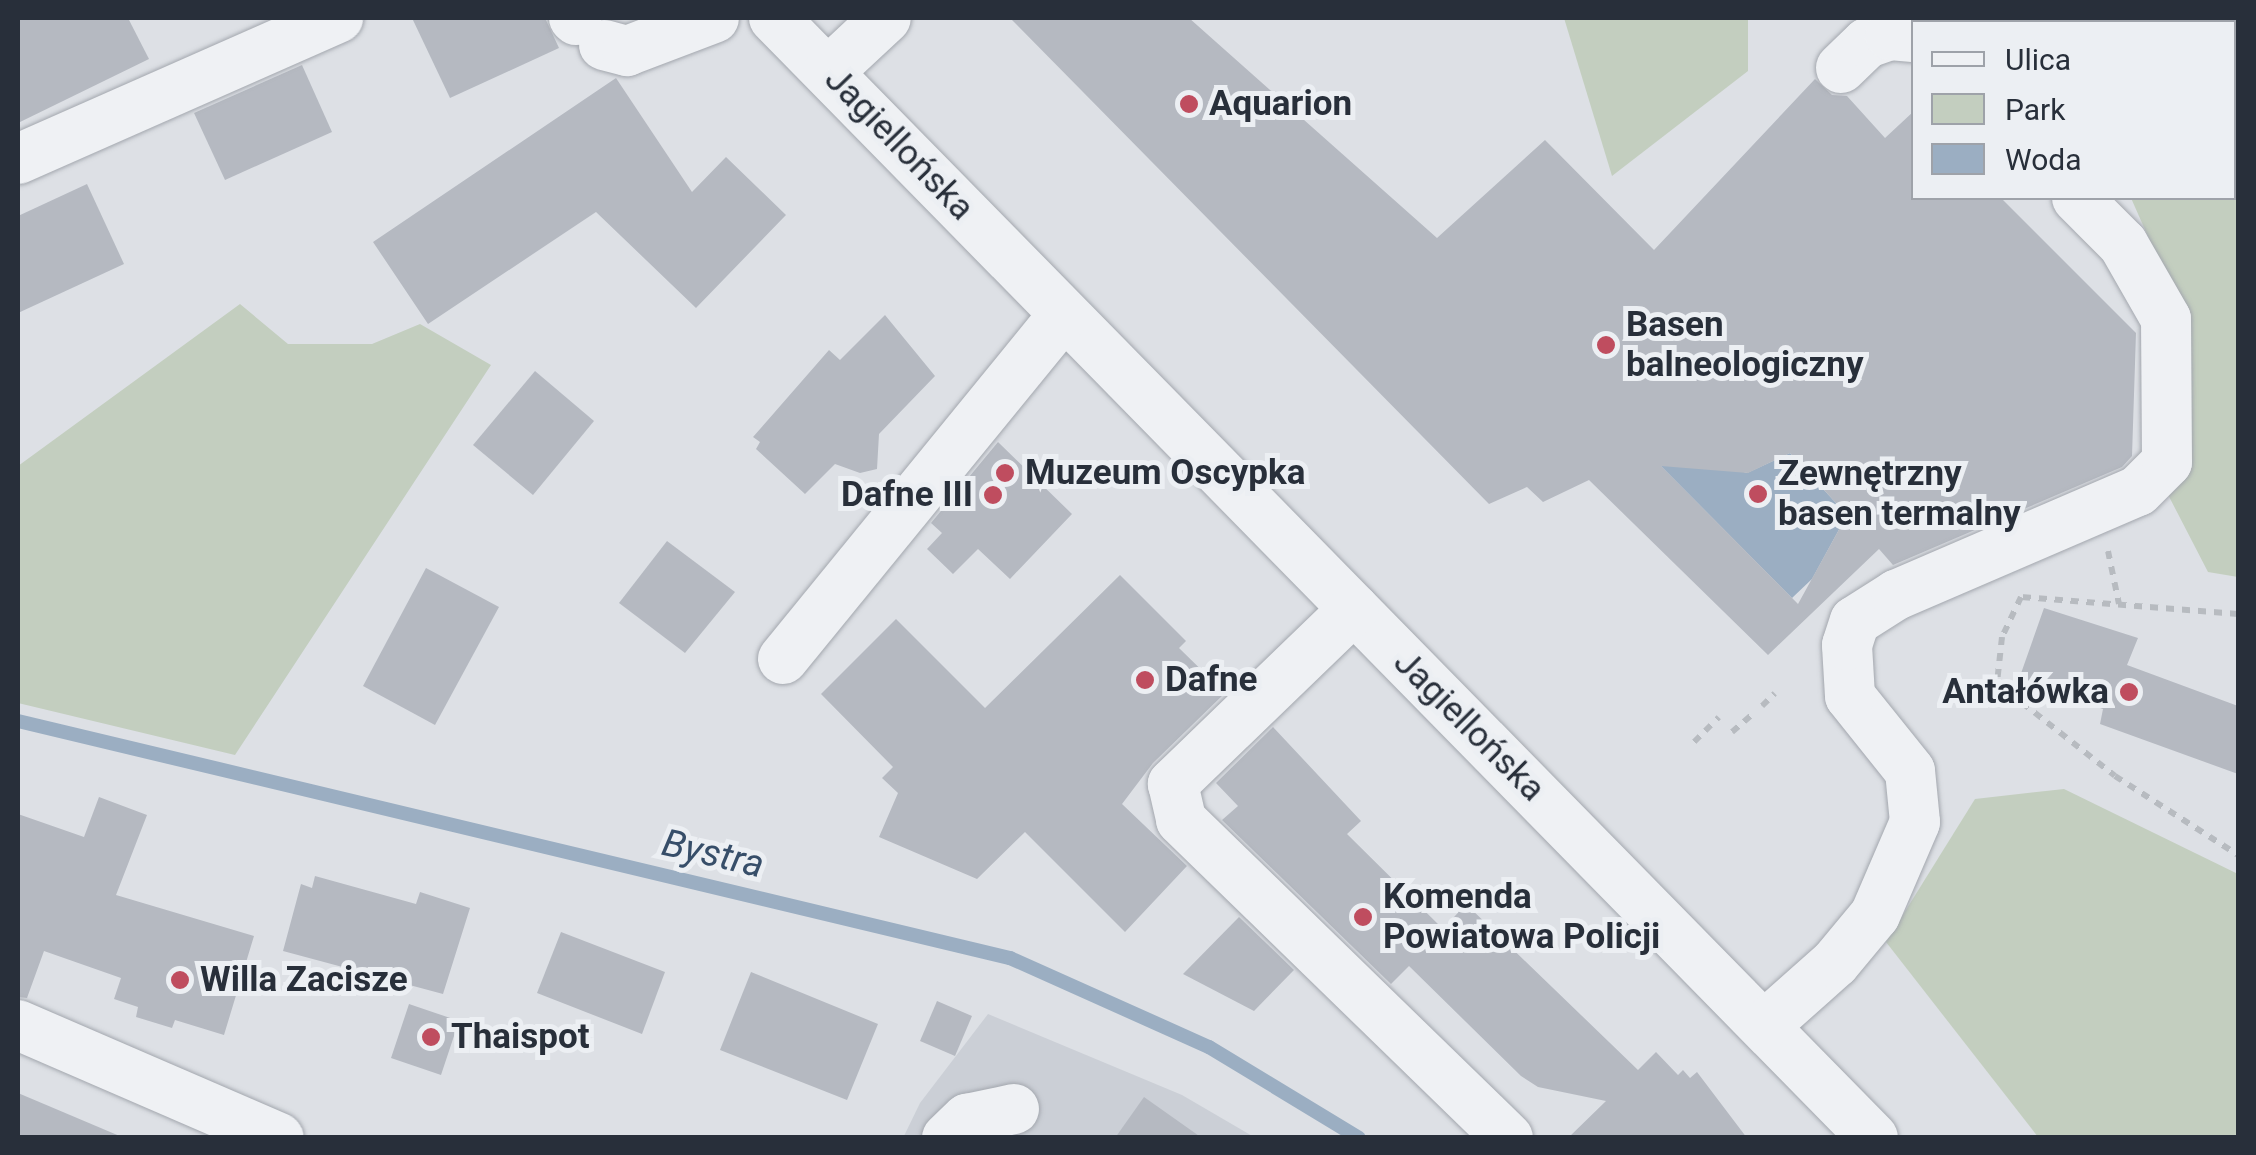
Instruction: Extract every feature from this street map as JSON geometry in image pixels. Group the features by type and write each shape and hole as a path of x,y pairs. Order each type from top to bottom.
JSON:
{"street":[{"path":"18,159 338,18"},
{"path":"585,27 626,50 714,18"},
{"name":"Jagiellońska","path":"774,18 1873,1138"},
{"path":"828,72 886,18"},
{"path":"1842,68 1867,43 1890,35 1911,37"},
{"path":"1764,1026 1835,962 1875,914 1915,822 1910,771 1850,696 1848,645 1855,622 1896,595 2138,491 2167,462 2166,319 2123,244 2080,200"},
{"path":"783,659 1064,314"},
{"path":"1354,608 1173,784 1181,820 1508,1138"},
{"path":"18,1025 279,1138"},
{"path":"947,1138 967,1119 1014,1109"}],"path":[{"path":"2238,614 2021,597 2002,637 1998,684 2115,776 2238,854"},
{"path":"1762,706 1775,693"},
{"path":"1732,732 1754,713"},
{"path":"1694,742 1720,718"}],"shaded area":[{"path":"988,1014 1182,1095 1254,1137 903,1138 920,1103"}],"green space":[{"path":"1564,18 1748,18 1748,71 1612,176"},
{"path":"2006,18 2238,18 2238,577 2208,572 2162,483 2161,266 2132,200 2236,200 2236,20"},
{"path":"240,304 288,344 372,344 420,324 491,365 235,755 18,703 18,466"},
{"path":"2064,789 2238,874 2238,1137 2038,1137 1886,942 1975,799"}],"water":[{"name":"Zewnętrzny basen termalny","path":"1637,442 1747,473 1790,453 1847,515 1812,579 1792,598"}],"building":[{"path":"18,18 128,18 149,59 18,123"},
{"path":"412,18 545,18 559,48 450,98"},
{"path":"1010,18 1189,18 1437,238 1545,140 1654,250 1815,79 1832,95 1847,96 1885,138 1911,114 1911,200 2003,200 2136,333 2132,456 2122,467 1893,565 1879,549 1768,655 1589,480 1543,502 1527,487 1489,504","holes":["1790,453 1847,515 1798,604 1661,466 1748,473"]},
{"path":"302,65 332,132 225,180 194,113"},
{"path":"616,78 692,192 726,157 786,215 696,308 596,212 428,324 373,242"},
{"path":"87,184 124,264 18,313 18,216"},
{"path":"885,315 935,376 879,434 877,469 860,473 835,464 805,494 756,449 760,442 753,437 829,350 840,360"},
{"path":"535,371 594,421 533,495 473,445"},
{"name":"Dafne III","path":"998,442 1072,514 1010,579 978,549 953,574 927,549 942,533 931,523"},
{"path":"667,541 735,592 685,653 619,603"},
{"path":"426,568 499,607 435,725 363,686"},
{"path":"1120,575 1186,641 1179,648 1225,693 1153,763 1122,804 1187,866 1125,932 1025,832 977,879 879,837 898,793 882,778 893,767 821,694 896,619 985,708"},
{"name":"Antałówka","path":"2044,608 2138,638 2127,665 2238,706 2238,774 2100,724 2103,709 2019,679"},
{"name":"Komenda Powiatowa Policji","path":"1273,727 1361,821 1347,834 1443,929 1466,904 1638,1070 1656,1052 1678,1075 1683,1070 1690,1078 1697,1072 1747,1138 1568,1138 1606,1101 1538,1087 1521,1076 1409,966 1391,984 1222,820 1238,806 1216,783"},
{"path":"99,797 147,815 116,895 254,936 224,1035 175,1020 172,1028 136,1017 138,1007 114,999 121,978 44,951 27,998 18,997 18,814 84,837"},
{"path":"315,876 416,904 420,892 470,908 443,994 283,951 301,884 312,888"},
{"path":"1239,917 1294,970 1254,1011 1183,974"},
{"path":"561,932 665,972 642,1034 537,993"},
{"path":"751,972 878,1024 847,1100 720,1050"},
{"path":"937,1001 972,1016 955,1056 920,1041"},
{"name":"Thaispot","path":"409,1004 459,1021 441,1075 391,1058"},
{"path":"18,1093 122,1137 122,1138 18,1138"},
{"path":"1144,1097 1202,1138 1115,1138"}],"waterway":[{"name":"Bystra","path":"18,721 1010,958 1209,1047 1359,1138"}],"place":[{"name":"Aquarion","path":"1189,104"},
{"name":"Basen balneologiczny","path":"1606,345"},
{"name":"Muzeum Oscypka","path":"1005,473"},
{"name":"Zewnętrzny basen termalny","path":"1758,494"},
{"name":"Dafne III","path":"993,495"},
{"name":"Dafne","path":"1145,680"},
{"name":"Antałówka","path":"2129,692"},
{"name":"Komenda Powiatowa Policji","path":"1363,917"},
{"name":"Willa Zacisze","path":"180,980"},
{"name":"Thaispot","path":"431,1037"}]}
